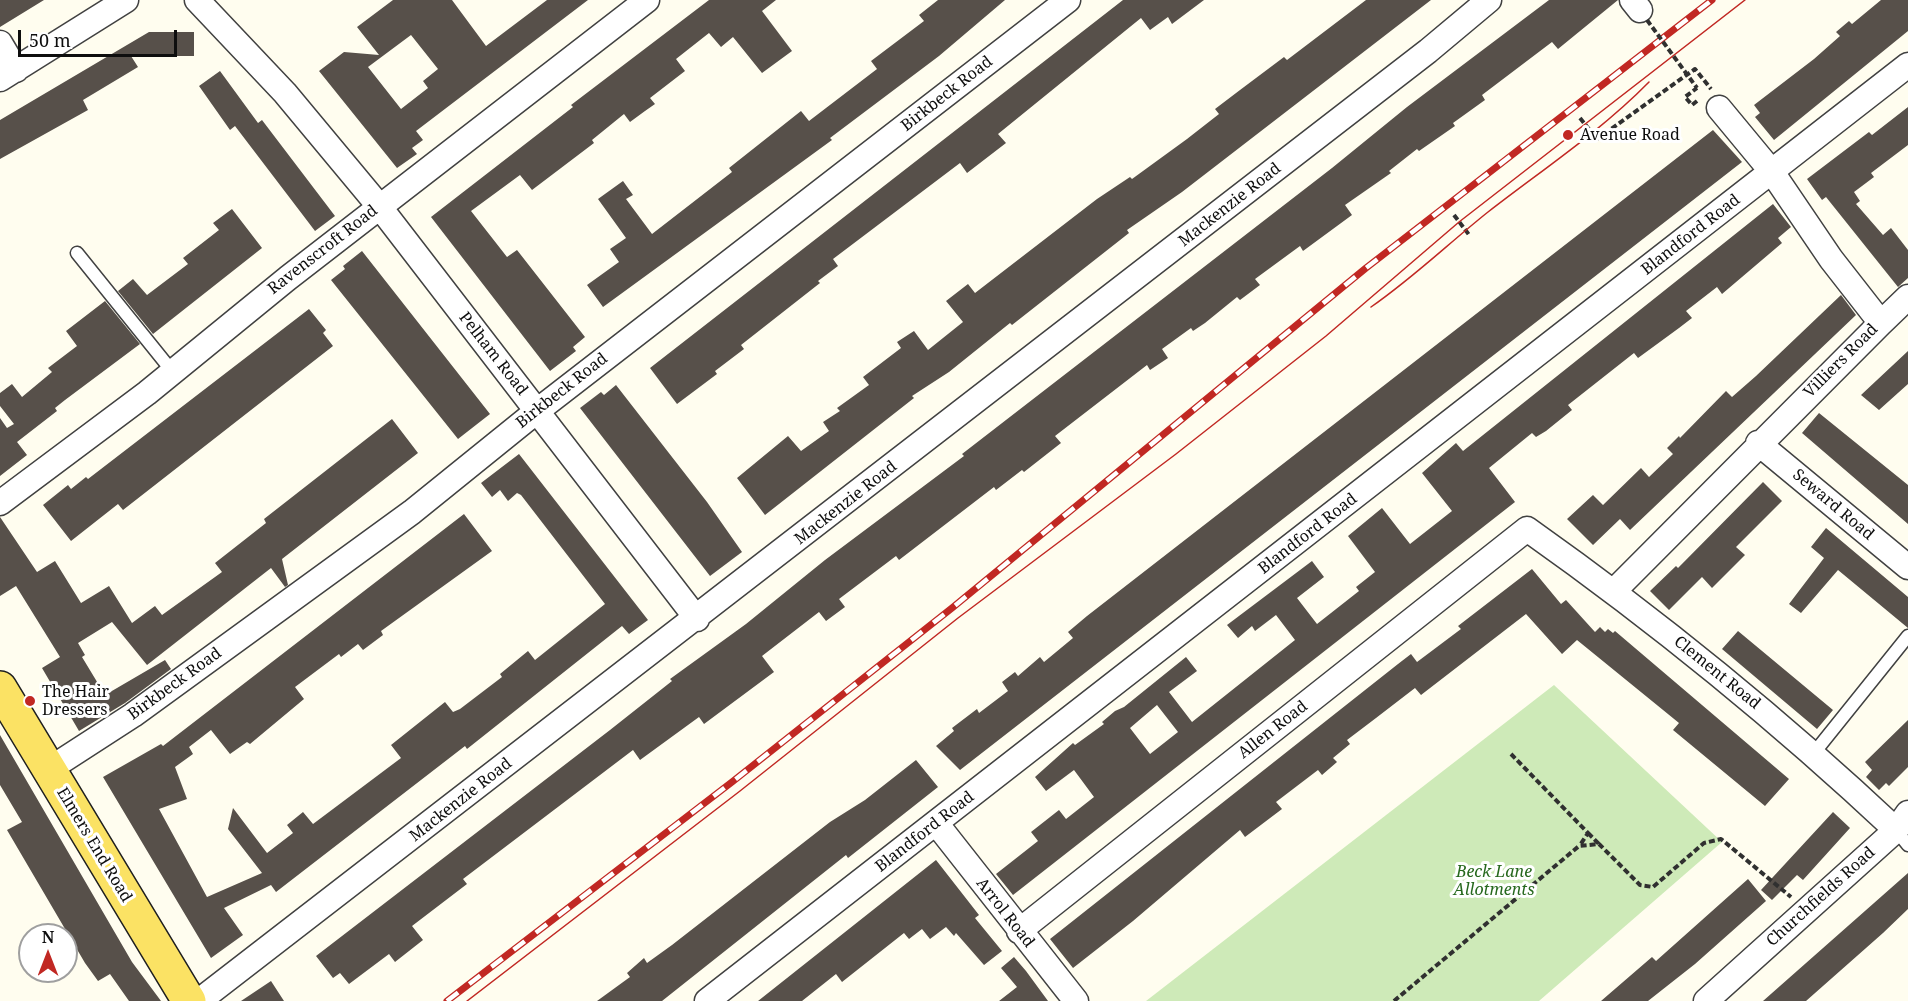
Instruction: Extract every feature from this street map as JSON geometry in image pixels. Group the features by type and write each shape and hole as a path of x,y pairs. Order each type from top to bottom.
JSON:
{"main road":[{"name":"Elmers End Road","path":"0,688 189,1001"}],"street":[{"path":"0,43 8,75 126,0"},
{"name":"Pelham Road","path":"197,0 285,93 379,207 697,619"},
{"name":"Ravenscroft Road","path":"0,503 647,0"},
{"name":"Birkbeck Road","path":"48,770 133,715 412,513 537,411 1068,0"},
{"name":"Mackenzie Road","path":"199,1001 697,619 1419,58 1489,0"},
{"name":"Blandford Road","path":"707,1001 1908,65"},
{"name":"Villiers Road","path":"1614,591 1758,443 1881,323 1831,259 1772,172 1719,108"},
{"path":"1881,323 1908,297"},
{"name":"Seward Road","path":"1758,443 1908,567"},
{"name":"Clement Road","path":"1527,529 1614,591 1904,829"},
{"name":"Allen Road","path":"1019,931 1527,529"},
{"name":"Arrol Road","path":"936,823 1076,1001"},
{"name":"Churchfields Road","path":"1706,1001 1806,909 1904,829"}],"lane":[{"path":"77,253 172,371"},
{"path":"1814,753 1908,636"}],"path":[{"path":"1640,10 1697,88 1685,97 1692,105"},
{"path":"1581,118 1597,139 1695,69 1711,90 1705,95 1719,108"},
{"path":"1454,215 1470,236"},
{"path":"1511,754 1640,885 1653,887 1704,843 1721,839 1806,909"},
{"path":"1394,1001 1579,846 1588,832"},
{"path":"1579,846 1599,844"}],"green space":[{"name":"Beck Lane Allotments","path":"1554,685 1722,842 1539,1001 1146,1001"}],"building":[{"path":"0,0 44,0 0,27"},
{"path":"393,0 452,0 486,46 547,0 588,0 416,131 423,140 412,148 417,154 397,168 319,71 344,52 379,55 357,27","holes":["411,35 438,69 423,81 428,88 401,109 368,67"]},
{"path":"709,0 776,0 762,11 792,51 762,73 733,37 721,47 709,33 676,59 685,71 650,98 655,104 630,122 624,114 592,140 594,143 532,190 520,175 471,211 507,257 517,250 585,337 573,347 576,351 550,371 431,217 573,107 571,105"},
{"path":"938,0 1005,0 939,56 830,138 832,140 603,307 587,285 619,262 610,249 626,238 598,199 623,181 633,195 626,199 652,234 732,172 729,168 801,111 809,121 877,69 871,61 924,21 919,15"},
{"path":"1123,0 1204,0 1172,24 1168,17 1150,30 1141,18 998,134 1006,143 967,173 960,163 833,259 838,266 818,281 820,283 741,345 744,349 715,371 717,374 677,404 650,368"},
{"path":"1366,0 1431,0 1182,192 1127,230 1129,233 1012,325 1010,323 949,372 912,396 914,398 765,515 737,478 788,436 801,451 829,431 823,422 840,411 837,408 869,385 863,377 901,348 897,342 914,331 928,350 963,322 946,301 968,284 975,293 1097,199 1130,177 1132,179 1187,139 1219,114 1215,109 1284,57 1287,60"},
{"path":"1549,0 1618,0 1558,49 1552,42 1482,95 1485,100 1453,123 1455,126 1419,151 1417,149 1389,171 1391,173 1345,205 1352,215 1303,251 1300,246 1255,279 1260,285 1240,300 1237,297 1205,323 1193,331 1191,328 1162,349 1168,358 1150,370 1147,365 1055,436 1061,443 1024,472 1022,470 996,490 994,487 899,560 896,556 839,599 845,607 826,621 819,612 762,656 774,672 704,724 699,717 640,760 633,750 463,879 467,884 412,926 423,940 395,962 389,954 349,984 340,973 333,978 316,956 610,730 672,681 670,679 746,624 825,560 964,456 962,454 1332,168 1407,107"},
{"path":"1881,0 1908,0 1908,31 1774,140 1755,117 1760,113 1754,105 1814,59 1840,36 1836,32 1849,21 1852,24"},
{"path":"149,32 194,32 194,56 131,56 138,67 83,100 88,110 0,159 0,120"},
{"path":"220,71 258,123 262,120 335,216 315,231 235,126 230,130 199,86"},
{"path":"1908,107 1908,145 1871,173 1874,177 1854,192 1860,201 1856,204 1883,235 1891,228 1908,250 1908,278 1898,287 1826,197 1822,200 1807,179 1869,132 1872,135"},
{"path":"1713,130 1742,162 960,770 936,746 954,731 952,728 977,709 979,713 1008,691 1002,682 1015,672 1018,676 1040,657 1044,662 1073,638 1068,632 1087,616"},
{"path":"1773,204 1791,227 1778,238 1782,243 1722,294 1717,287 1686,311 1692,318 1638,358 1634,353 1568,405 1572,410 1546,431 1536,437 1532,433 1489,468 1515,502 1013,895 996,874 1038,841 1031,832 1059,810 1066,819 1094,797 1074,770 1046,791 1035,777 1073,743 1075,745 1104,724 1102,722 1115,711 1124,707 1186,657 1197,671 1169,692 1192,722 1295,640 1276,615 1255,631 1252,626 1238,638 1227,625 1312,561 1324,577 1297,598 1317,624 1359,591 1356,587 1375,572 1348,536 1382,508 1410,544 1452,511 1422,473 1456,443 1463,451","holes":["1157,705 1178,732 1150,754 1130,728"]},
{"path":"232,209 262,248 153,334 118,291 133,279 147,295 188,264 183,258 219,230 213,223"},
{"path":"362,251 490,414 458,439 331,280 345,269 343,266"},
{"path":"1841,295 1856,315 1630,530 1620,519 1593,545 1567,519 1593,495 1603,505 1641,468 1649,477 1673,454 1667,448 1679,436 1680,438 1726,391 1732,397"},
{"path":"105,301 140,344 65,400 55,408 57,411 17,442 27,455 0,476 0,418 7,428 14,424 0,406 0,393 12,384 22,397 52,372 48,368 77,346 66,331"},
{"path":"309,309 326,330 323,333 333,346 123,510 118,504 71,541 43,505 68,485 71,489 86,477 88,479"},
{"path":"1908,351 1908,384 1879,410 1861,395"},
{"path":"616,385 707,502 742,552 710,576 580,408 601,392 604,395"},
{"path":"1819,413 1908,485 1908,524 1802,433"},
{"path":"392,419 418,453 282,559 288,585 285,587 271,568 147,665 112,622 78,643 85,655 82,657 105,695 165,660 171,669 125,703 79,731 42,668 60,657 16,586 0,596 0,517 37,572 55,561 81,603 109,586 132,623 155,606 162,615 222,572 215,563 266,523 264,519"},
{"path":"519,454 648,620 629,634 622,626 467,749 465,746 276,892 271,885 224,908 243,935 211,958 103,777 161,744 163,746 464,514 492,551 381,631 383,635 363,650 358,644 341,657 339,654 295,687 304,699 250,744 247,742 230,754 211,730 189,747 193,754 175,767 187,799 159,809 207,897 262,873 228,829 233,808 267,853 293,833 287,825 303,812 313,824 401,758 391,745 445,702 453,712 460,709 502,677 500,674 528,651 535,660 605,604 521,495 517,493 508,501 500,490 492,497 481,483"},
{"path":"1763,482 1782,501 1736,547 1745,555 1712,588 1702,577 1669,610 1650,591 1676,566 1678,568"},
{"path":"1826,528 1908,597 1908,628 1838,570 1801,613 1789,604 1824,558 1811,547"},
{"path":"1532,569 1561,604 1566,600 1595,632 1600,627 1605,632 1608,629 1613,633 1615,631 1789,779 1765,806 1673,730 1679,723 1577,640 1562,654 1526,614 1421,695 1415,688 1347,740 1350,744 1333,758 1337,762 1322,775 1318,770 1276,802 1282,809 1245,837 1240,830 1133,921 1073,968 1050,939 1411,654 1417,662 1461,629 1458,626"},
{"path":"1738,631 1833,710 1817,729 1722,649"},
{"path":"1908,720 1908,767 1889,786 1886,783 1879,790 1866,777 1872,770 1865,762"},
{"path":"0,735 132,962 161,1001 129,1001 110,974 98,981 78,951 78,923 62,923 7,830 22,822 0,785"},
{"path":"916,760 938,787 848,858 846,855 662,1001 597,1001 630,977 627,973 644,958 647,963 672,945 830,822 865,800"},
{"path":"1833,812 1850,828 1803,880 1797,875 1772,900 1761,890"},
{"path":"936,860 979,915 975,918 1002,951 984,965 956,933 954,936 946,927 930,939 922,929 909,939 904,933 842,982 836,974 802,1001 758,1001"},
{"path":"1908,873 1908,909 1806,1001 1763,1001"},
{"path":"1748,879 1766,901 1695,964 1648,1001 1601,1001 1652,957 1656,961"},
{"path":"1014,957 1048,1001 999,1001 1017,987 1001,968"},
{"path":"271,981 284,1001 241,1001"}],"tram line":[{"path":"467,1001 740,791 958,618 1176,454 1326,336 1459,222 1745,0"},
{"path":"1371,307 1488,212 1591,134 1649,82"}],"railway":[{"path":"447,1001 732,782 952,608 1366,268 1712,0"}],"place":[{"name":"Avenue Road","path":"1568,135"},
{"name":"The Hair Dressers","path":"30,701"}]}
